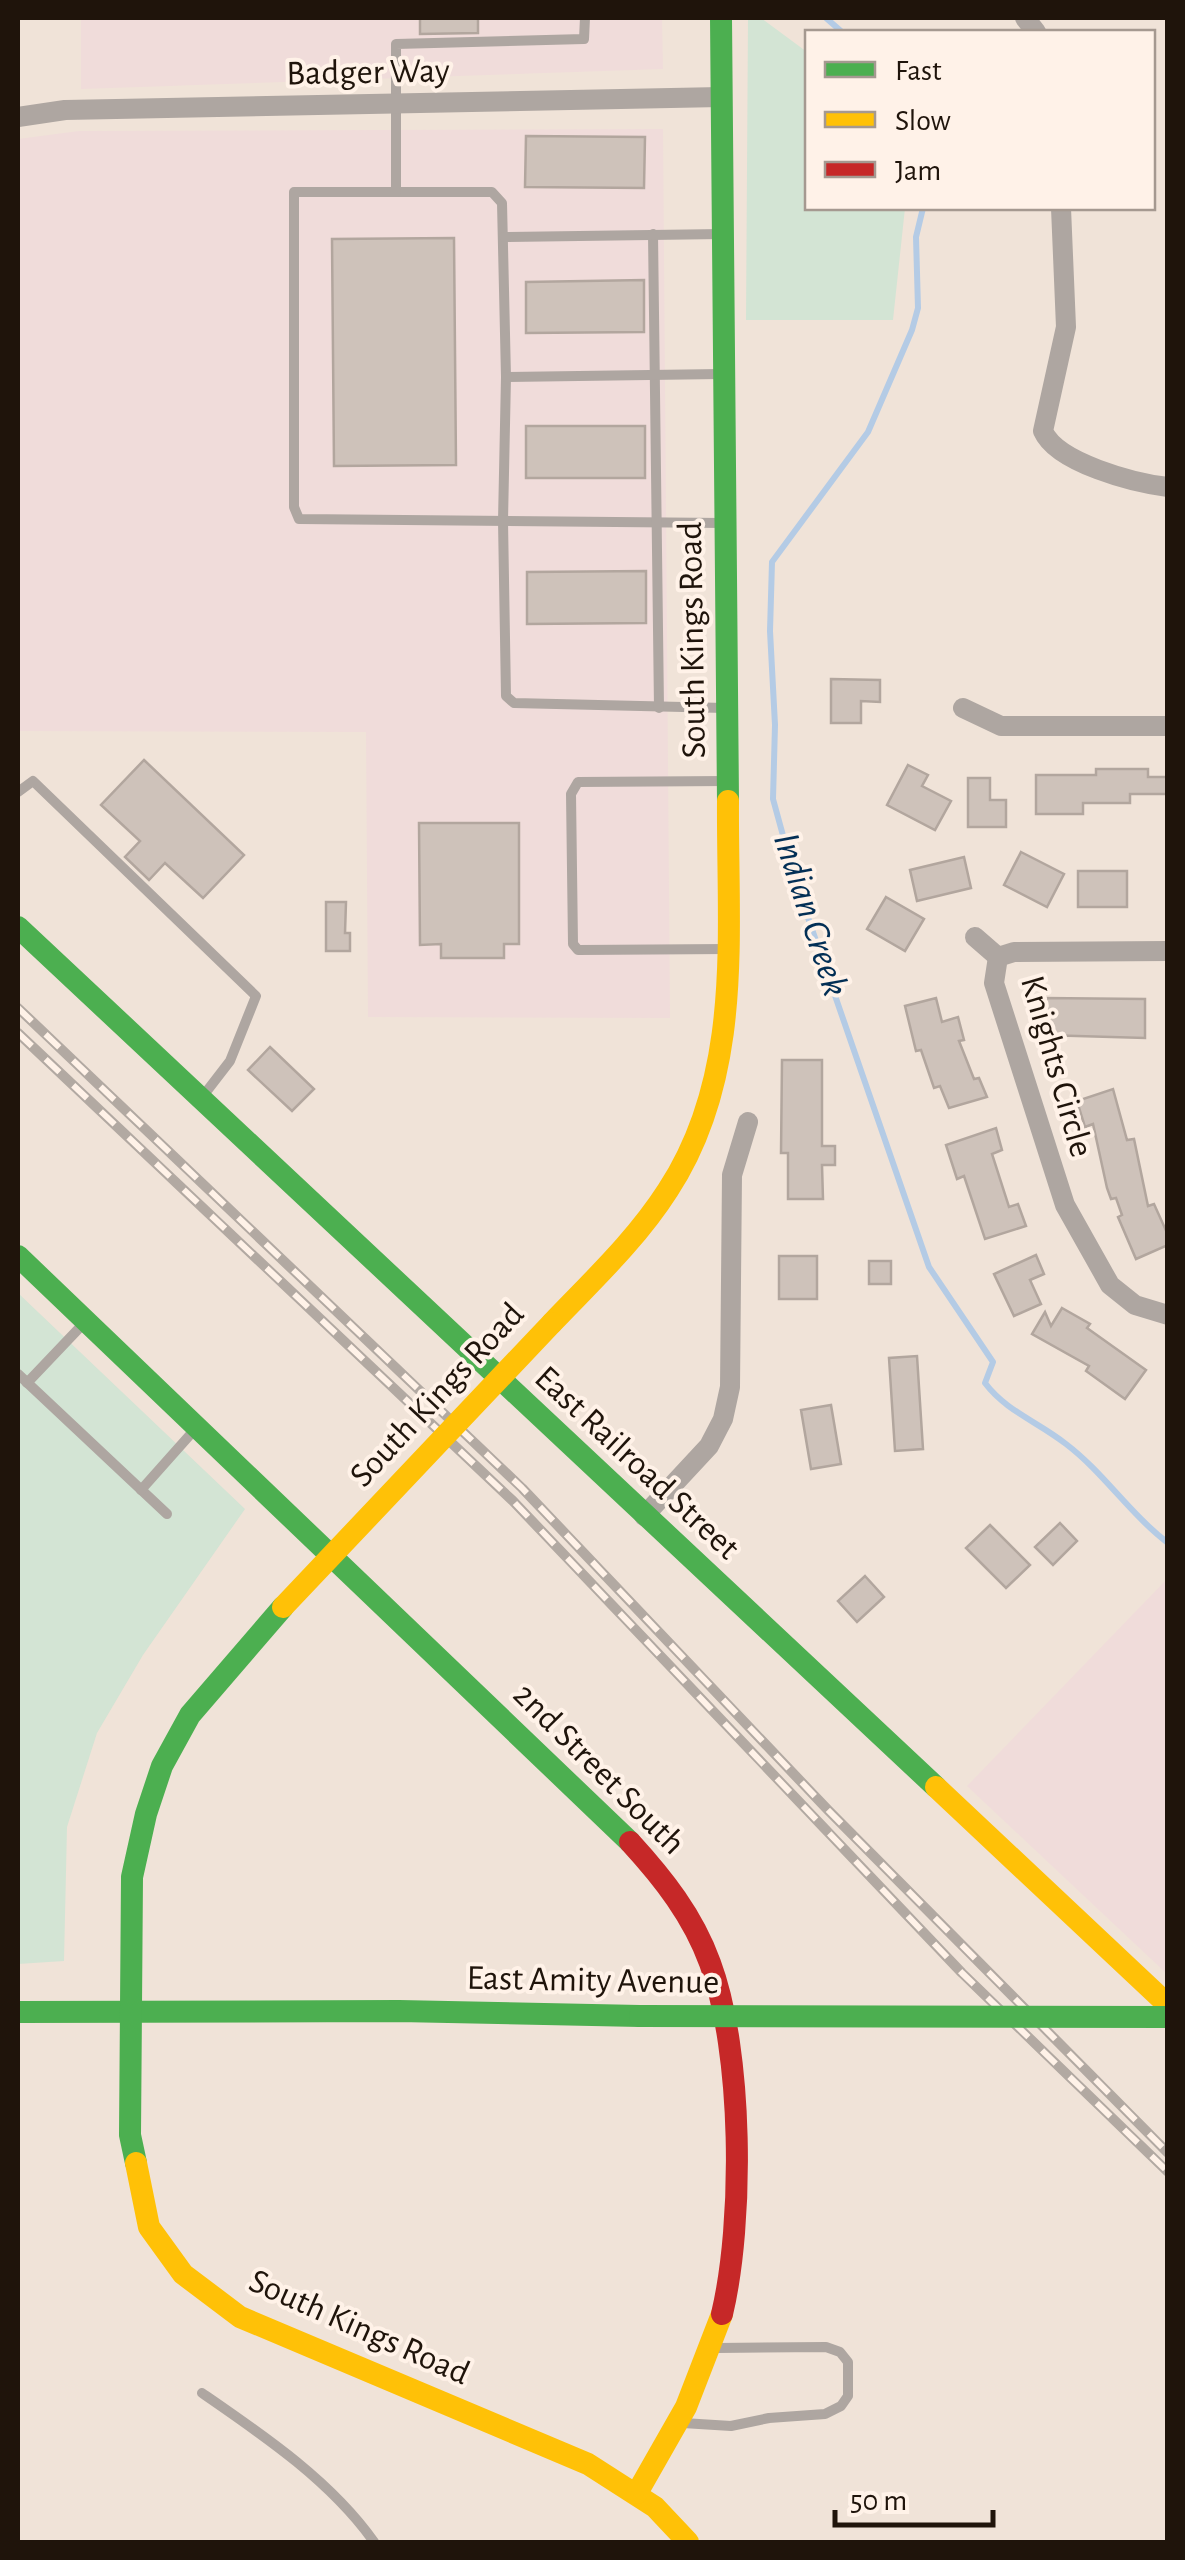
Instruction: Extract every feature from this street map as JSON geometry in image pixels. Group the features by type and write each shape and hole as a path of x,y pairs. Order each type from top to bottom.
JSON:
{"main road":[{"name":"South Kings Road","path":"688,2542 679,2529 637,2493 588,2464 240,2317 184,2274 150,2227 130,2135 132,1877 162,1766 190,1715 283,1607 632,1238 669,1190 696,1141 716,1082 726,1026 728,948 720,18"},
{"name":"East Railroad Street","path":"18,927 1168,2005"},
{"name":"2nd Street South","path":"18,1256 574,1785 632,1844 677,1898 706,1954 724,2006 733,2060 734,2243 723,2313 711,2348 680,2423 637,2493"},
{"name":"East Amity Avenue","path":"18,2012 1168,2017"}],"street":[{"name":"Badger Way","path":"18,117 65,110 721,97"},
{"path":"1061,210 1066,327 1043,431 1048,443 1074,458 1134,480 1168,487"},
{"path":"963,708 1001,726 1168,726"},
{"path":"975,937 998,957"},
{"name":"Knights Circle","path":"1168,951 1014,952 998,957 994,983 1065,1204 1110,1285 1135,1305 1168,1315"},
{"path":"644,1516 709,1446 724,1419 730,1387 732,1174 748,1122"}],"lane":[{"path":"396,192 396,44 584,39 584,18"},
{"path":"724,523 657,523 503,521 300,519 294,507 294,192 492,192 502,203 506,378 503,521 506,696 514,703 726,708"},
{"path":"652,234 659,708"},
{"path":"504,238 722,234"},
{"path":"506,378 723,374"},
{"path":"18,792 33,780 256,996 230,1061 200,1099"},
{"path":"728,781 578,782 571,794 572,944 578,950 728,948"},
{"path":"27,1383 86,1321"},
{"path":"18,1374 167,1514"},
{"path":"141,1490 196,1427"},
{"path":"680,2423 730,2426 769,2418 825,2414 841,2406 848,2396 848,2362 840,2352 826,2347 711,2348"},
{"path":"202,2393 262,2434 326,2490 374,2542"}],"shaded area":[{"path":"81,18 662,18 663,69 81,89"},
{"path":"663,129 670,1018 368,1017 366,732 18,731 18,139 79,131"},
{"path":"1167,1579 1167,1974 967,1786"}],"green space":[{"path":"748,18 761,18 805,51 805,210 905,210 893,320 746,320"},
{"path":"18,1293 245,1509 143,1655 97,1733 67,1827 64,1961 18,1964"}],"building":[{"path":"420,18 478,18 478,33 420,34"},
{"path":"526,136 645,137 644,188 525,187"},
{"path":"454,238 456,465 334,466 332,239"},
{"path":"644,280 644,332 526,333 526,282"},
{"path":"526,426 645,426 645,478 526,478"},
{"path":"646,571 646,623 527,624 527,572"},
{"path":"831,679 880,680 880,702 861,701 861,723 831,723"},
{"path":"144,760 244,855 203,898 165,863 149,880 125,857 140,841 101,805"},
{"path":"908,765 928,775 922,786 951,801 935,830 887,805"},
{"path":"1096,769 1148,769 1148,777 1168,777 1168,794 1130,794 1130,803 1083,803 1083,814 1036,814 1036,775 1096,775"},
{"path":"968,778 990,778 990,800 1006,800 1006,827 968,827"},
{"path":"419,823 519,823 519,944 504,944 504,958 441,958 441,944 420,945"},
{"path":"1021,852 1064,874 1047,907 1004,885"},
{"path":"964,857 971,888 917,901 910,870"},
{"path":"1078,871 1127,871 1127,907 1078,907"},
{"path":"886,897 924,919 905,951 867,929"},
{"path":"326,902 346,902 345,933 350,933 350,951 326,951"},
{"path":"936,998 942,1022 958,1017 964,1040 959,1041 974,1079 979,1078 987,1097 949,1108 940,1086 934,1088 921,1050 916,1051 905,1006"},
{"path":"1043,998 1145,999 1145,1038 1043,1035"},
{"path":"270,1047 314,1089 292,1111 248,1070"},
{"path":"782,1060 822,1060 822,1146 835,1146 835,1165 822,1165 823,1199 788,1199 788,1153 781,1153"},
{"path":"1113,1089 1127,1140 1134,1139 1148,1206 1154,1204 1168,1235 1168,1245 1136,1259 1118,1217 1122,1215 1116,1198 1111,1199 1107,1188 1093,1124 1085,1127 1077,1101"},
{"path":"996,1128 1002,1150 992,1154 1009,1207 1018,1204 1026,1226 985,1239 964,1176 957,1179 946,1145"},
{"path":"1036,1255 1044,1274 1030,1280 1041,1304 1014,1316 994,1274"},
{"path":"779,1256 817,1256 817,1299 779,1299"},
{"path":"869,1261 891,1261 891,1284 869,1284"},
{"path":"1062,1308 1090,1324 1087,1328 1146,1370 1125,1399 1086,1371 1089,1366 1032,1334 1045,1312 1051,1326"},
{"path":"917,1356 923,1449 895,1451 889,1358"},
{"path":"831,1405 841,1464 811,1469 801,1410"},
{"path":"1060,1523 1077,1541 1053,1565 1035,1547"},
{"path":"990,1525 1030,1565 1006,1588 966,1548"},
{"path":"865,1576 884,1597 857,1622 838,1601"}],"waterway":[{"name":"Indian Creek","path":"826,18 840,30"},
{"name":"Indian Creek","path":"923,210 916,237 918,308 912,330 868,432 772,562 773,799 796,883 929,1267 993,1362 985,1383 1003,1401 1079,1455 1168,1543"}],"railway":[{"path":"18,1008 522,1488 828,1810 1168,2153"},
{"path":"18,1033 513,1501 962,1973 1168,2172"}],"traffic: fast":[{"path":"721,18 728,801"},
{"path":"18,927 936,1787"},
{"path":"18,1256 630,1842"},
{"path":"136,2163 130,2135 132,1877 146,1814 162,1766 190,1715 283,1607"},
{"path":"18,2012 399,2011 640,2016"},
{"path":"640,2016 1168,2017"}],"traffic: slow":[{"path":"552,1323 656,1208 692,1145 709,1099 726,1002 728,801"},
{"path":"283,1607 552,1323"},
{"path":"936,1787 1168,2005"},
{"path":"136,2163 149,2227 183,2274 240,2317 588,2464 655,2507 688,2542"},
{"path":"637,2493 686,2407 722,2314"}],"traffic: jam":[{"path":"630,1842 686,1914 710,1963 721,2000 729,2042 737,2137 734,2233 722,2314"}]}
